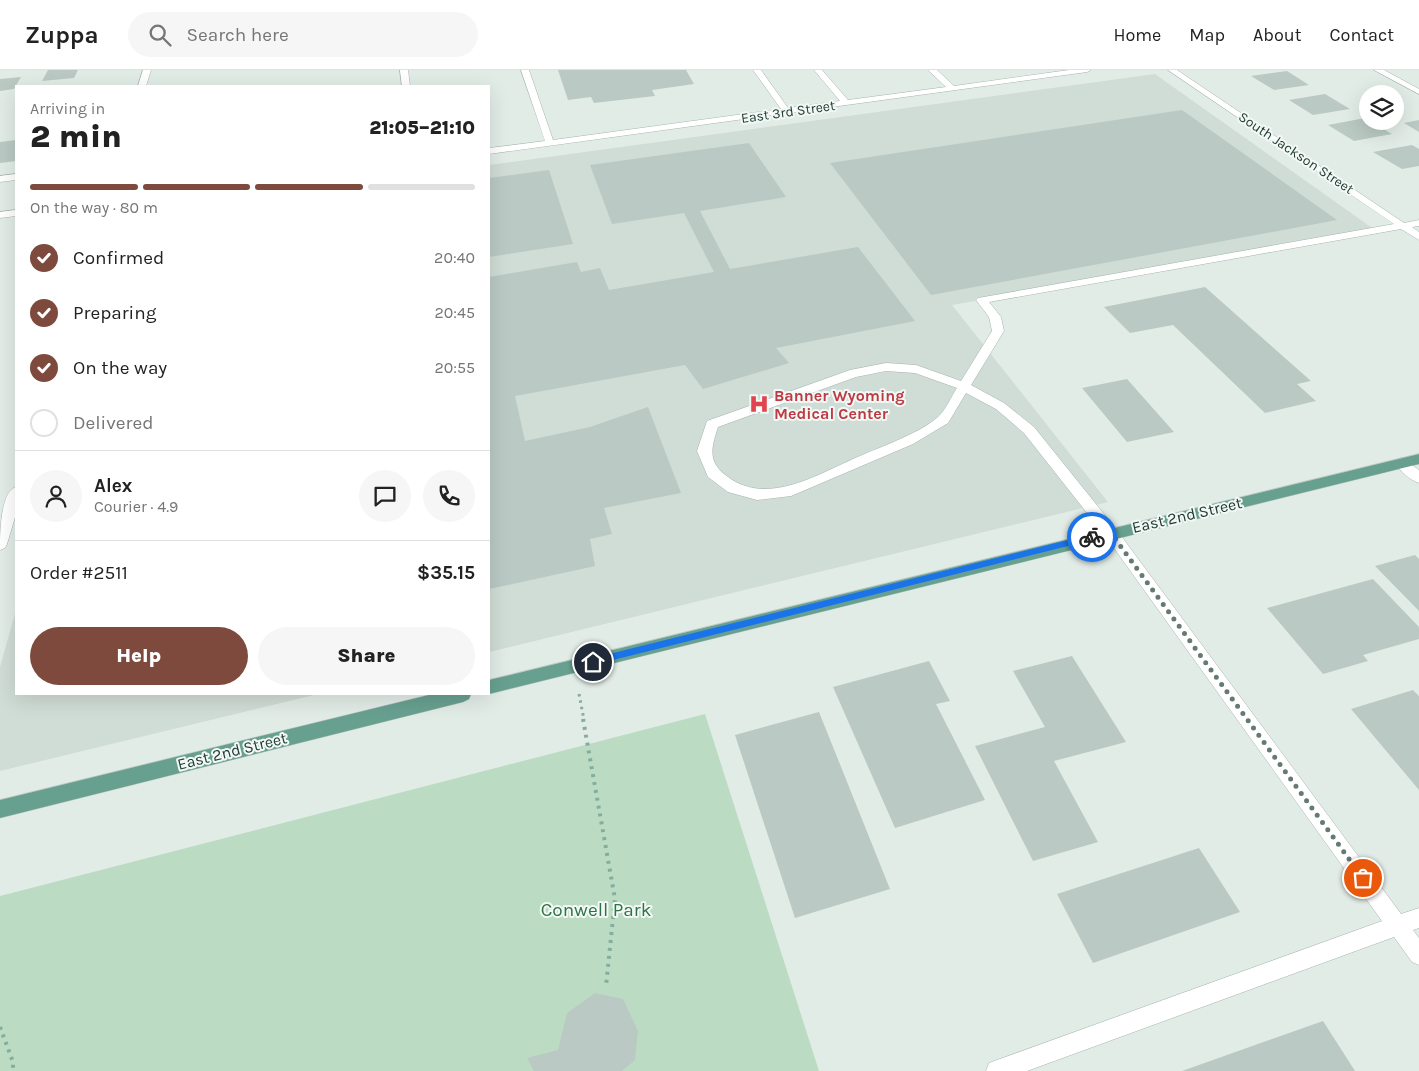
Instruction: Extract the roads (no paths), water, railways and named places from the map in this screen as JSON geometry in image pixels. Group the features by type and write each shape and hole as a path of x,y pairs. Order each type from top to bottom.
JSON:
{"main road":[{"name":"East 2nd Street","path":"490,687 1419,459"},
{"name":"East 2nd Street","path":"0,808 459,695"}],"street":[{"path":"142,85 147,70"},
{"path":"404,70 406,85"},
{"path":"525,70 550,143"},
{"path":"757,70 787,112"},
{"path":"818,70 847,104"},
{"path":"932,70 953,89"},
{"name":"East 3rd Street","path":"490,151 1087,70"},
{"name":"South Jackson Street","path":"1172,70 1419,237"},
{"path":"1378,70 1419,92"},
{"path":"0,179 15,177"},
{"path":"0,215 15,212"},
{"path":"1419,223 982,300 995,317 998,331 964,386 943,420 908,441 791,491 757,495 733,488 712,473 704,451 712,424 854,373 886,367 916,369 964,386 1000,406 1029,430 1111,533 1419,955"},
{"path":"1402,464 1419,478"},
{"path":"0,544 15,495"},
{"path":"997,1071 1419,918"}],"place":[{"name":"Banner Wyoming Medical Center","path":"759,404"}],"park label":[{"name":"Conwell Park","path":"596,910"}]}
